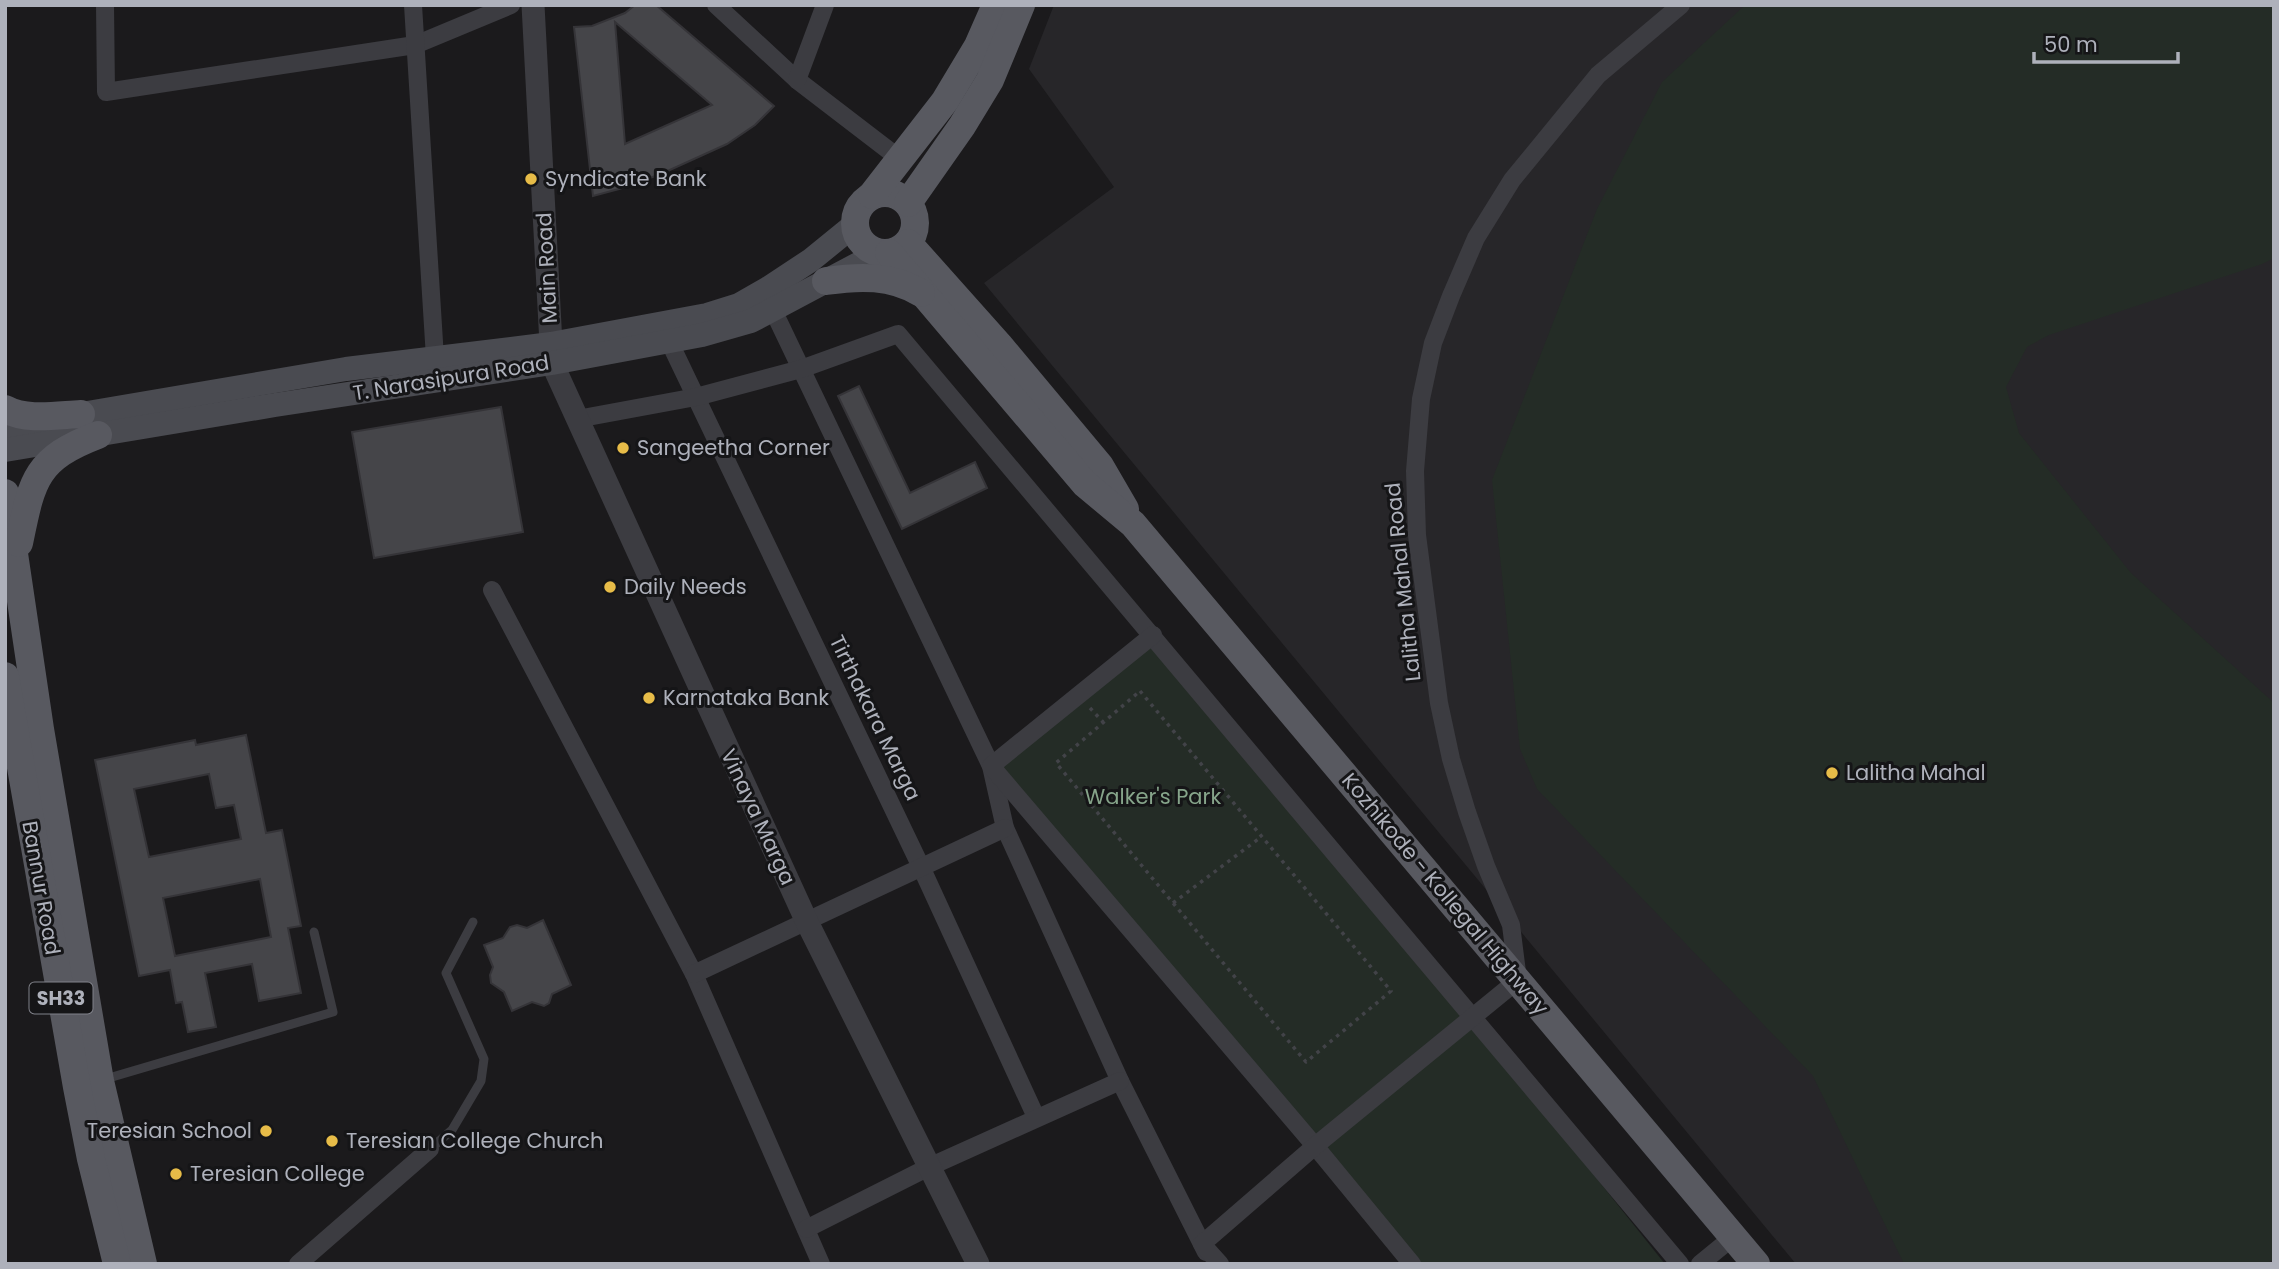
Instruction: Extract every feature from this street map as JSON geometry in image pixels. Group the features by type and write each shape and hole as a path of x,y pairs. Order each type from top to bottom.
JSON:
{"main road":[{"path":"873,195 892,193 908,203 914,212 914,233 892,250 862,244 854,225 859,207 873,195 945,101 978,46 996,5"},
{"path":"908,203 990,80 1021,5"},
{"path":"939,158 930,184 925,227 929,247 958,298"},
{"name":"T. Narasipura Road","path":"5,450 90,424 346,369 435,358 551,354 684,320 739,304 811,260 854,225"},
{"name":"T. Narasipura Road","path":"5,427 90,424 551,354 669,341 742,324 892,250"},
{"name":"Kozhikode - Kollegal Highway","path":"892,250 958,298 1100,467 1133,524"},
{"name":"Kozhikode - Kollegal Highway","path":"892,250 923,294 1085,484 1133,524 1756,1264"},
{"path":"826,281 851,277 878,278 905,283 923,294"},
{"path":"5,409 12,413 90,424"},
{"path":"15,562 36,479 51,459 69,446 90,424"},
{"path":"5,493 40,729 100,1080 143,1264"},
{"name":"Bannur Road","path":"5,676 9,733 79,1099 117,1264"}],"street":[{"path":"413,5 435,358"},
{"path":"107,6 106,92 415,45 510,5"},
{"name":"Main Road","path":"533,5 551,354"},
{"path":"716,5 797,80 900,159"},
{"path":"797,80 825,5"},
{"name":"Lalitha Mahal Road","path":"1518,980 1511,925 1467,812 1438,703 1417,535 1415,471 1420,399 1433,343 1451,296 1476,238 1512,180 1598,75 1681,5"},
{"path":"773,310 991,766 1005,828 1120,1081 1213,1264"},
{"path":"577,419 696,397 801,369 898,334 1680,1264"},
{"name":"Tirthakara Marga","path":"669,341 922,869 1036,1117"},
{"name":"Vinaya Marga","path":"551,354 577,419 807,922 978,1264"},
{"path":"492,590 694,974 821,1264"},
{"path":"991,766 1153,635"},
{"path":"991,766 1315,1146 1412,1264"},
{"path":"694,974 1005,828"},
{"path":"1202,1244 1315,1146 1518,980"},
{"path":"806,1229 929,1167 1120,1081"},
{"path":"299,1264 430,1149"},
{"path":"1700,1264 1733,1237"},
{"path":"1202,1244 1220,1264"}],"lane":[{"path":"430,1149 452,1130 481,1081 484,1059 446,973 473,922"},
{"path":"100,1080 334,1012 314,932"}],"path":[{"path":"1140,691 1391,991 1306,1062 1173,903 1056,763 1140,691"},
{"path":"1173,903 1262,836"}],"shaded area":[{"name":"Lalitha Mahal","path":"1054,5 2274,5 2274,1264 1796,1264 984,283 1114,187 1029,69"}],"green space":[{"name":"Lalitha Mahal","path":"1745,5 2274,5 2274,258 2049,335 2027,347 2006,387 2019,433 2131,573 2274,703 2274,1259 2266,1264 1904,1264 1813,1076 1537,789 1520,749 1492,480 1597,209 1662,82"},
{"name":"Walker's Park","path":"1153,635 1470,1020 1665,1264 1414,1264 991,766"}],"building":[{"path":"635,5 656,5 774,106 755,125 727,144 661,174 593,196 574,27 592,26 625,13","holes":["615,22 712,105 625,144"]},
{"path":"859,386 910,493 975,462 987,488 902,529 838,396"},
{"path":"501,407 523,532 374,558 352,432"},
{"path":"246,735 266,833 282,830 301,926 288,928 301,993 259,1001 252,964 205,973 216,1027 188,1032 182,1002 176,1003 170,970 139,976 95,760 195,740 196,745","holes":["209,774 216,808 234,805 241,839 149,857 134,789","260,879 271,937 175,956 163,898"]},
{"path":"543,920 571,985 552,994 549,1003 544,1006 532,1002 512,1011 504,992 491,983 493,967 484,945 503,938 510,927 517,925 527,928"}],"place":[{"name":"Syndicate Bank","path":"531,179"},
{"name":"Sangeetha Corner","path":"623,448"},
{"name":"Daily Needs","path":"610,587"},
{"name":"Karnataka Bank","path":"649,698"},
{"name":"Lalitha Mahal","path":"1832,773"},
{"name":"Teresian School","path":"266,1131"},
{"name":"Teresian College Church","path":"332,1141"},
{"name":"Teresian College","path":"176,1174"}]}
